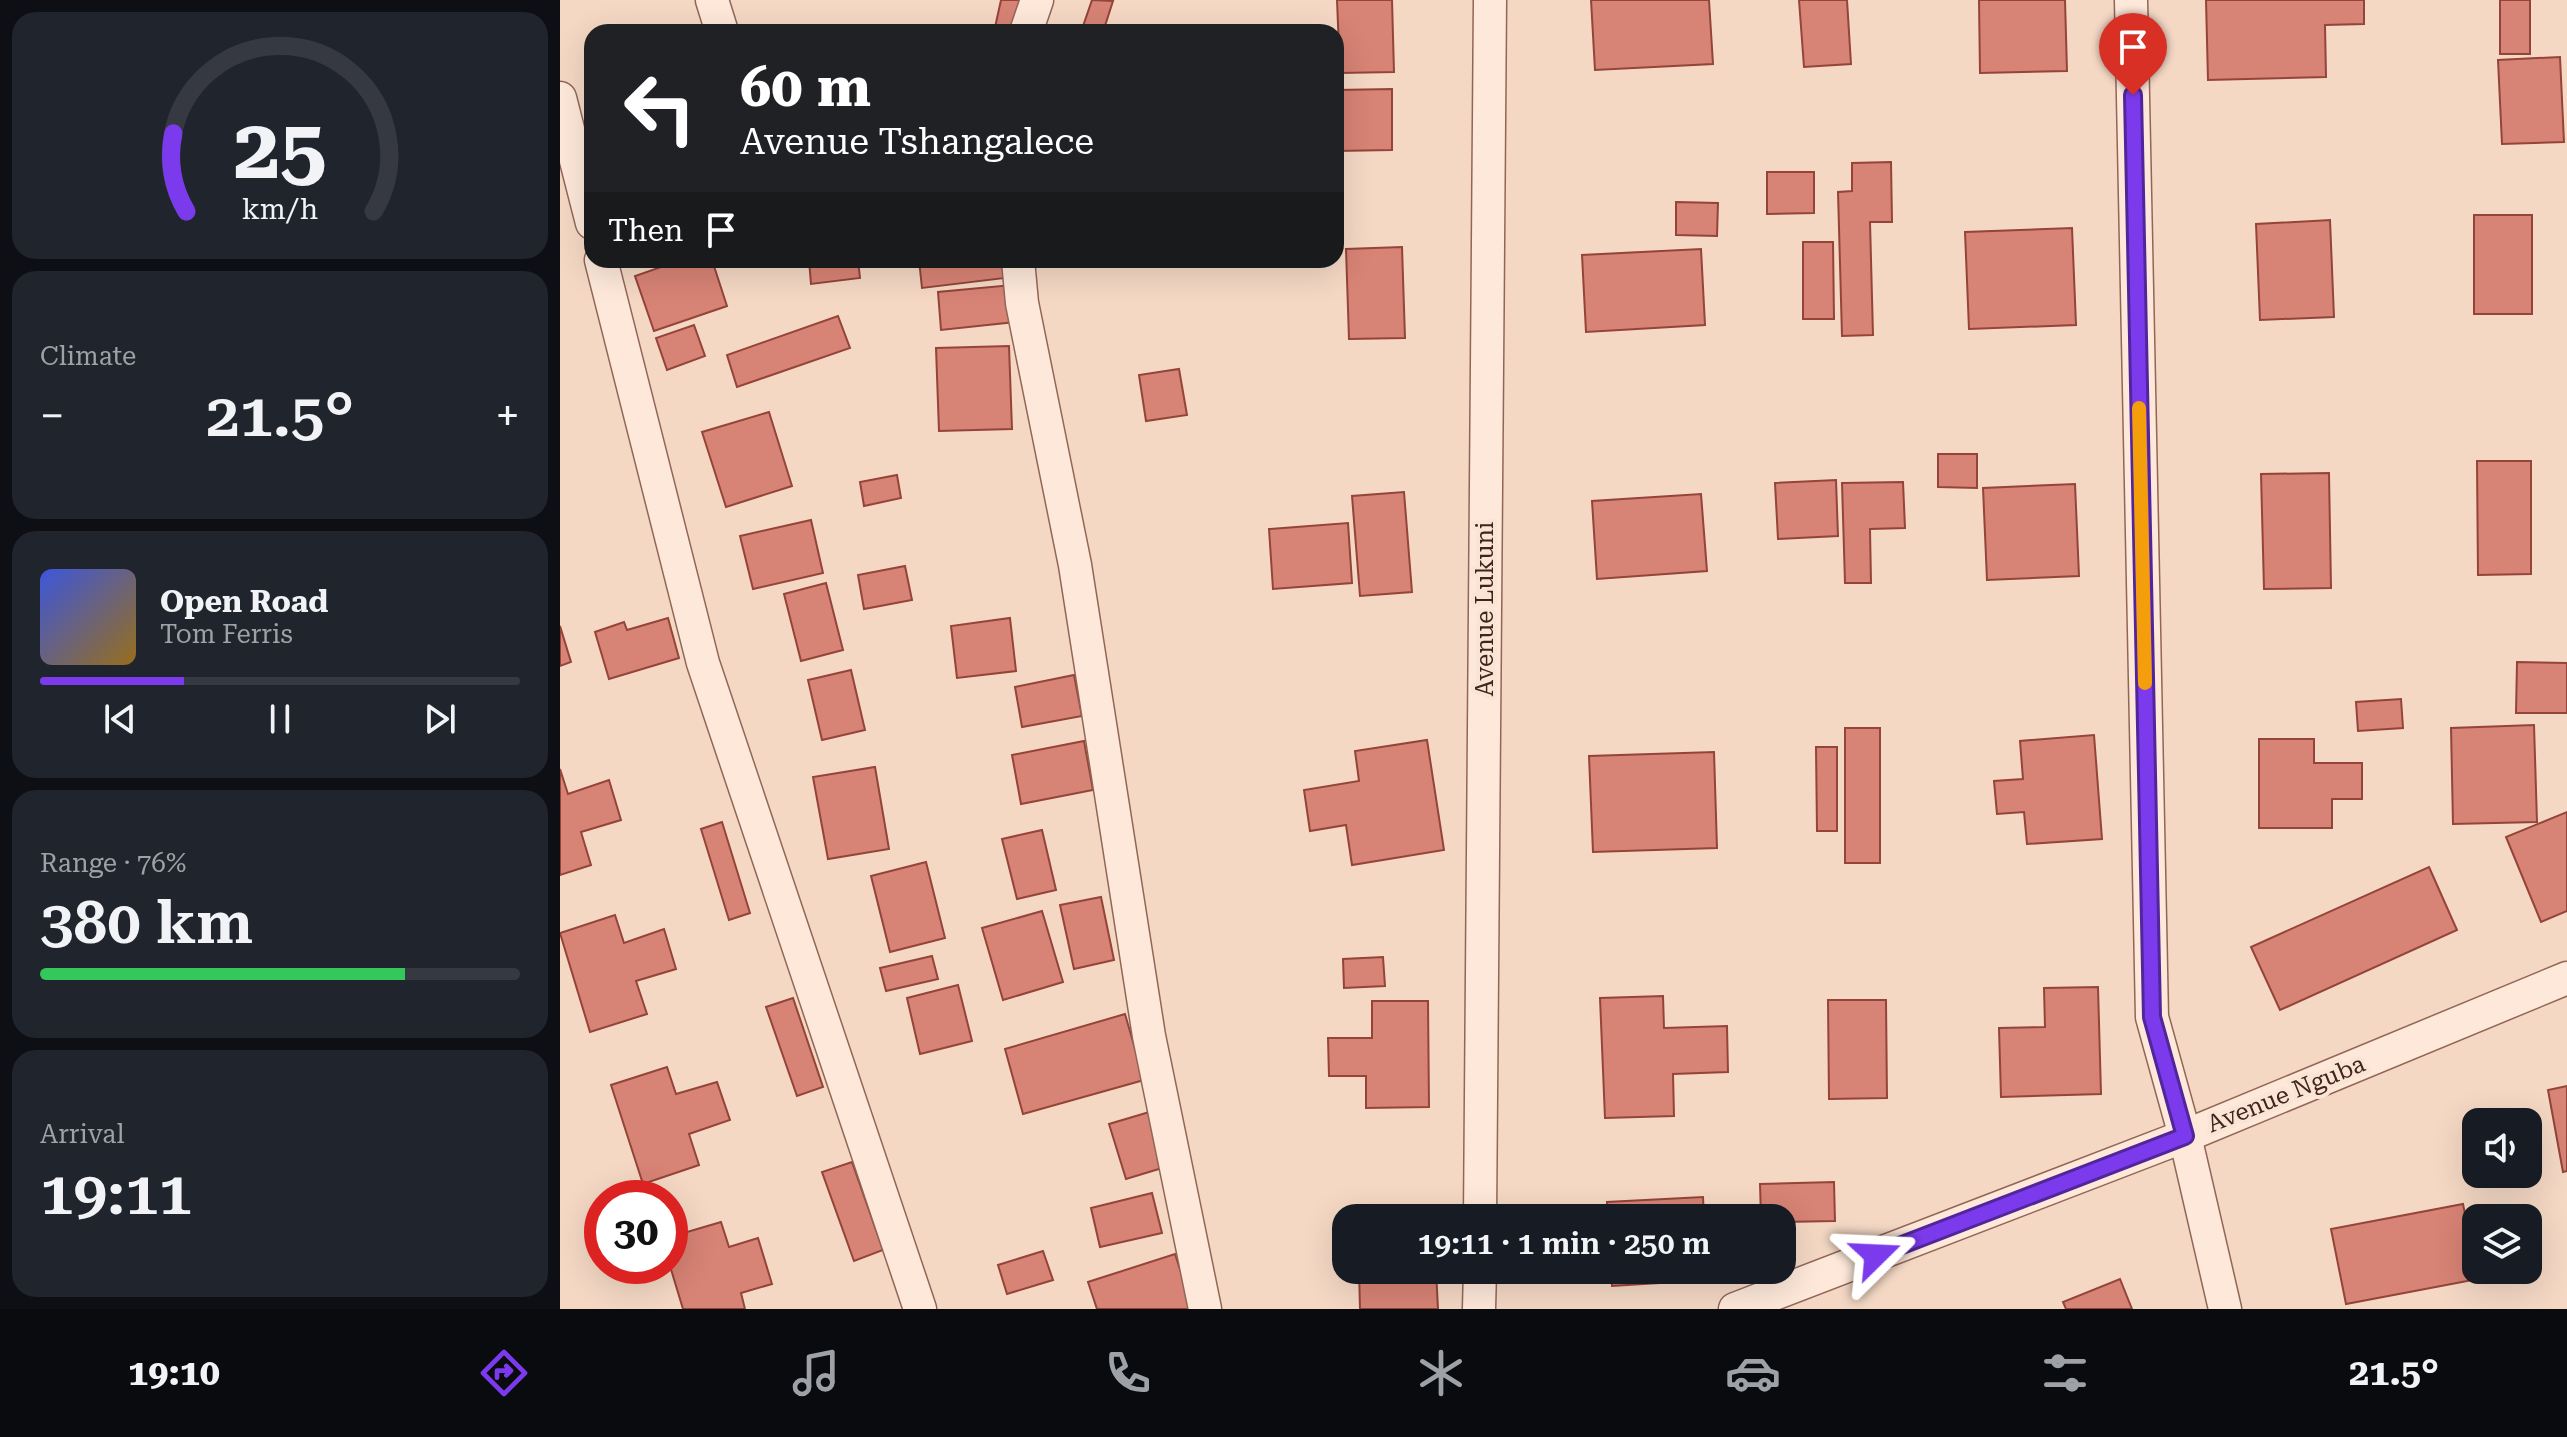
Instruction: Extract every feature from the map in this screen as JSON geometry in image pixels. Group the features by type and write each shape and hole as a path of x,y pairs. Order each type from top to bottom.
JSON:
{"street":[{"path":"712,0 720,24"},
{"path":"1029,24 1037,0"},
{"name":"Avenue Lukuni","path":"1480,1204 1490,0"},
{"path":"2131,0 2152,1017 2185,1136 2225,1309"},
{"path":"560,98 584,188"},
{"path":"603,268 703,663 920,1309"},
{"path":"1019,268 1022,303 1075,565 1149,1036 1205,1309"},
{"name":"Avenue Nguba","path":"1735,1309 2185,1136 2567,978"},
{"path":"1479,1309 1480,1284"}],"building":[{"path":"1001,0 1023,0 1018,24 996,24"},
{"path":"1092,0 1113,1 1106,24 1084,24"},
{"path":"1337,0 1392,0 1394,72 1344,73 1344,24 1338,24"},
{"path":"1591,0 1709,0 1713,64 1595,70"},
{"path":"1799,0 1847,0 1851,64 1804,67"},
{"path":"1979,0 2065,0 2067,71 1980,73"},
{"path":"2206,0 2364,0 2364,24 2325,25 2326,77 2208,80"},
{"path":"2500,0 2530,0 2530,54 2500,54"},
{"path":"2560,57 2564,142 2502,144 2498,60"},
{"path":"1392,89 1392,150 1344,151 1344,90"},
{"path":"1891,162 1892,222 1870,222 1873,335 1842,336 1838,192 1852,191 1852,163"},
{"path":"1767,172 1814,172 1814,213 1767,214"},
{"path":"1676,202 1718,203 1717,236 1676,235"},
{"path":"2474,215 2532,215 2532,314 2474,314"},
{"path":"2330,220 2334,317 2260,320 2256,224"},
{"path":"2072,228 2076,325 1969,329 1965,232"},
{"path":"1803,242 1833,242 1834,319 1803,319"},
{"path":"1402,247 1405,338 1349,339 1346,249"},
{"path":"1701,249 1705,325 1586,332 1582,255"},
{"path":"658,268 715,268 727,306 654,331 635,276"},
{"path":"810,268 859,268 860,278 811,284"},
{"path":"920,268 1004,268 1005,278 922,288"},
{"path":"1012,285 1015,322 941,330 938,292"},
{"path":"838,316 850,348 737,387 727,355"},
{"path":"694,325 705,356 667,370 656,338"},
{"path":"1009,346 1012,429 939,431 936,348"},
{"path":"1179,369 1187,415 1146,421 1139,375"},
{"path":"769,412 792,486 726,507 702,432"},
{"path":"1938,454 1977,454 1977,488 1938,487"},
{"path":"2477,461 2531,461 2531,574 2478,575"},
{"path":"2329,473 2331,588 2264,589 2261,474"},
{"path":"897,475 901,498 864,506 860,482"},
{"path":"1836,480 1838,536 1778,539 1775,483"},
{"path":"1903,482 1905,528 1870,529 1871,583 1845,583 1842,483"},
{"path":"2075,484 2079,576 1987,580 1983,488"},
{"path":"1404,492 1412,592 1360,596 1352,496"},
{"path":"1701,494 1707,571 1597,579 1592,501"},
{"path":"811,520 823,573 753,589 740,536"},
{"path":"1348,523 1352,583 1273,589 1269,529"},
{"path":"905,566 912,600 864,609 858,575"},
{"path":"826,583 843,650 801,661 784,594"},
{"path":"668,618 679,658 609,679 595,632 624,622 627,630"},
{"path":"1010,618 1016,671 957,678 951,626"},
{"path":"560,626 571,662 560,666"},
{"path":"2517,662 2567,663 2567,713 2516,713"},
{"path":"851,670 865,730 822,740 808,680"},
{"path":"1074,675 1082,716 1022,727 1015,687"},
{"path":"2401,699 2403,728 2358,731 2356,702"},
{"path":"2534,725 2537,822 2453,824 2451,728"},
{"path":"1845,728 1880,728 1880,863 1845,863"},
{"path":"2094,735 2102,839 2027,844 2024,812 1997,814 1994,781 2023,779 2020,741"},
{"path":"2259,739 2314,739 2314,763 2362,763 2362,799 2332,799 2332,828 2259,828"},
{"path":"1427,740 1444,850 1352,865 1346,825 1310,831 1304,790 1359,781 1355,751"},
{"path":"1084,741 1093,790 1021,804 1012,755"},
{"path":"1816,747 1837,747 1837,831 1817,831"},
{"path":"1714,752 1717,848 1593,852 1589,756"},
{"path":"875,767 889,849 828,859 813,777"},
{"path":"560,769 568,794 609,780 621,820 581,832 591,865 560,875"},
{"path":"2567,812 2567,911 2541,922 2506,837"},
{"path":"722,822 750,913 729,920 701,829"},
{"path":"1042,830 1056,890 1017,899 1002,839"},
{"path":"926,862 945,938 890,952 871,876"},
{"path":"2429,867 2457,930 2280,1010 2251,947"},
{"path":"1101,897 1114,960 1074,969 1060,905"},
{"path":"1042,911 1063,982 1003,1000 982,928"},
{"path":"615,915 624,943 664,929 676,969 636,981 647,1014 590,1032 560,933"},
{"path":"932,956 938,979 886,991 880,968"},
{"path":"1383,957 1385,986 1344,988 1343,959"},
{"path":"958,985 972,1041 920,1054 907,998"},
{"path":"2098,987 2101,1094 2001,1097 1999,1028 2045,1027 2044,988"},
{"path":"1663,996 1664,1028 1727,1026 1728,1072 1673,1074 1674,1116 1605,1118 1600,998"},
{"path":"793,998 823,1087 797,1096 766,1007"},
{"path":"1828,1000 1886,1000 1887,1098 1829,1099"},
{"path":"1372,1001 1428,1001 1429,1107 1366,1108 1366,1076 1329,1076 1328,1038 1372,1038"},
{"path":"1125,1014 1144,1080 1023,1114 1005,1049"},
{"path":"667,1067 676,1094 717,1082 730,1120 689,1134 699,1165 655,1180 642,1180 611,1085"},
{"path":"2567,1086 2567,1171 2563,1172 2548,1090"},
{"path":"1156,1110 1172,1165 1126,1179 1109,1124"},
{"path":"852,1162 883,1250 854,1261 822,1172"},
{"path":"1834,1182 1835,1221 1796,1222 1796,1204 1761,1204 1760,1184"},
{"path":"1152,1193 1162,1233 1100,1247 1091,1208"},
{"path":"1703,1197 1703,1204 1607,1204"},
{"path":"2462,1204 2462,1282 2346,1304 2331,1229"},
{"path":"721,1222 729,1247 758,1238 772,1284 741,1293 745,1309 683,1309 675,1284 688,1284 688,1232"},
{"path":"1043,1251 1053,1280 1007,1294 998,1265"},
{"path":"1175,1254 1193,1309 1097,1309 1088,1282"},
{"path":"2120,1279 2132,1309 2066,1309 2063,1302"},
{"path":"1359,1284 1437,1284 1438,1309 1360,1309"}],"slow traffic":[{"path":"2139,408 2145,683"}],"route":[{"path":"1876,1255 2185,1136 2152,1017 2133,95"}]}
